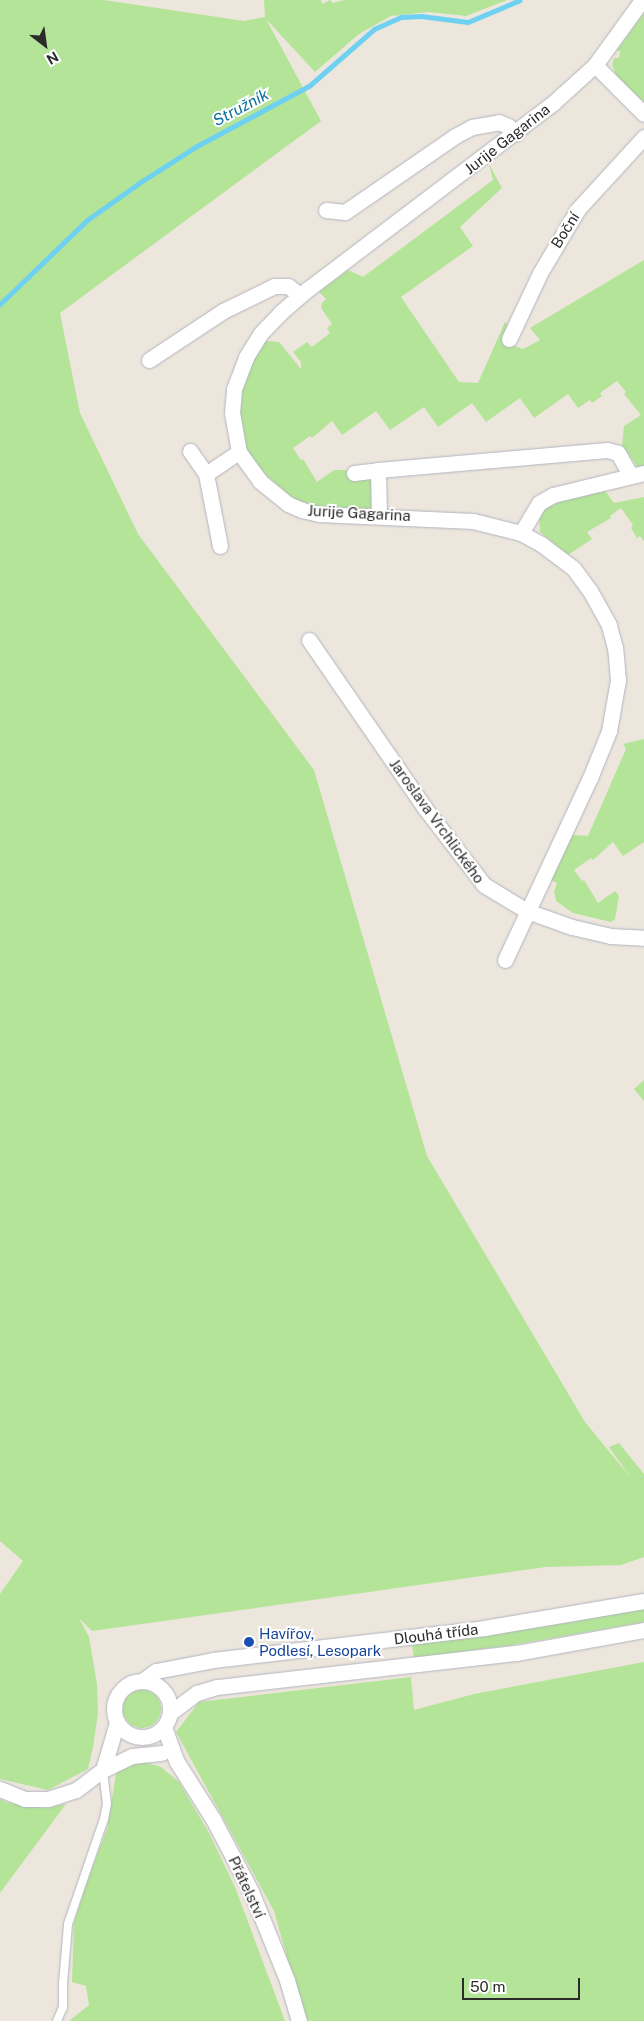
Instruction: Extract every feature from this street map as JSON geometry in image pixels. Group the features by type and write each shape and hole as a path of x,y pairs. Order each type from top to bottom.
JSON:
{"street":[{"name":"Jurije Gagarina","path":"505,960 601,753 612,722 618,680 615,648 609,626 590,591 573,568 521,533 473,521 379,515 319,514 295,507 279,498 260,481 239,452 232,407 240,369 262,333 300,295 516,133 595,65 642,0"},
{"path":"595,65 644,114"},
{"path":"326,210 345,212 447,141 472,127 499,122 508,126 516,133"},
{"name":"Boční","path":"509,339 540,273 570,221 609,173 644,137"},
{"path":"149,360 217,315 274,286 288,286 300,295"},
{"path":"354,473 607,450 618,453 638,474 553,495 539,503 521,533"},
{"path":"190,451 206,474 220,546"},
{"path":"206,474 239,452"},
{"path":"378,470 379,515"},
{"name":"Jaroslava Vrchlického","path":"309,640 476,877 492,892 527,911 590,932 618,937 644,938"},
{"name":"Dlouhá třída","path":"142,1681 156,1671 204,1661 484,1628 644,1601"},
{"name":"Dlouhá třída","path":"170,1713 197,1693 217,1687 507,1654 644,1630"},
{"path":"103,1770 118,1722 114,1710 118,1695 124,1688 142,1681 160,1687 166,1694 170,1713 164,1727 158,1732 144,1737 123,1761"},
{"name":"Přátelství","path":"118,1722 125,1732 144,1737 162,1753 176,1762"},
{"name":"Přátelství","path":"164,1727 176,1762 213,1819 251,1891 287,1980 299,2021"},
{"path":"0,1789 25,1799 48,1799 76,1790 103,1770 123,1761 138,1755 162,1753"}],"lane":[{"path":"57,2021 63,2007 68,1924 106,1812 103,1770"}],"green space":[{"path":"0,0 104,0 244,21 265,17 264,0 321,0 322,4 330,0 333,3 344,0 507,0 466,16 428,12 391,16 359,34 315,72 266,19 321,121 60,313 80,413 138,534 314,770 427,1156 585,1422 631,1478 609,1447 619,1443 644,1474 644,1557 621,1565 546,1567 92,1631 79,1618 89,1637 97,1684 98,1713 93,1747 88,1769 48,1790 0,1779 0,1594 23,1561 0,1541"},
{"path":"644,13 644,102 617,77 612,65 614,58 619,58 620,51 617,50"},
{"path":"489,164 502,188 460,227 473,246 401,297 459,382 478,383 505,322 510,326 512,345 523,349 540,340 530,328 644,260 644,468 639,469 622,445 624,426 641,415 624,394 626,392 617,381 600,393 602,396 592,403 590,400 578,408 568,394 534,418 520,398 486,422 472,403 438,427 424,407 390,430 376,411 342,435 332,421 312,438 310,436 293,448 301,460 303,459 317,482 334,470 349,470 371,480 373,506 363,511 305,505 293,499 254,464 242,443 240,405 242,386 250,362 266,341 279,342 301,369 301,362 293,352 307,342 312,347 330,333 327,328 332,324 321,308 322,303 326,299 319,292 348,270 363,277 493,180"},
{"path":"604,489 614,503 644,497 644,541 640,536 637,538 631,528 633,525 621,508 610,516 611,518 587,532 592,539 568,555 540,532 539,515 550,501"},
{"path":"644,739 644,842 623,856 613,842 593,860 591,858 574,870 582,881 584,880 598,903 615,891 619,896 615,919 611,922 573,913 556,901 554,891 557,883 550,879 572,835 588,836 626,749 623,744"},
{"path":"644,1080 644,1101 634,1089"},
{"path":"644,1608 644,1622 512,1645 414,1658 412,1645 573,1622"},
{"path":"644,1662 644,2021 305,2021 274,1911 176,1732 199,1702 411,1677 414,1710 474,1694"},
{"path":"142,1690 149,1691 155,1696 160,1702 160,1716 155,1722 149,1727 142,1728 135,1727 129,1722 124,1716 123,1709 124,1702 129,1696 135,1691"},
{"path":"145,1762 161,1767 179,1782 209,1833 235,1887 285,2021 69,2021 89,2005 86,1986 72,1982 74,1923 85,1887 107,1829 116,1774 124,1767"},
{"path":"0,1799 8,1803 45,1808 66,1804 0,1893"}],"waterway":[{"name":"Stružník","path":"0,304 87,220 139,183 195,147 309,86 374,29 401,17 421,16 468,22 520,0"}],"place":[{"name":"Havířov, Podlesí, Lesopark","path":"249,1642"}]}
